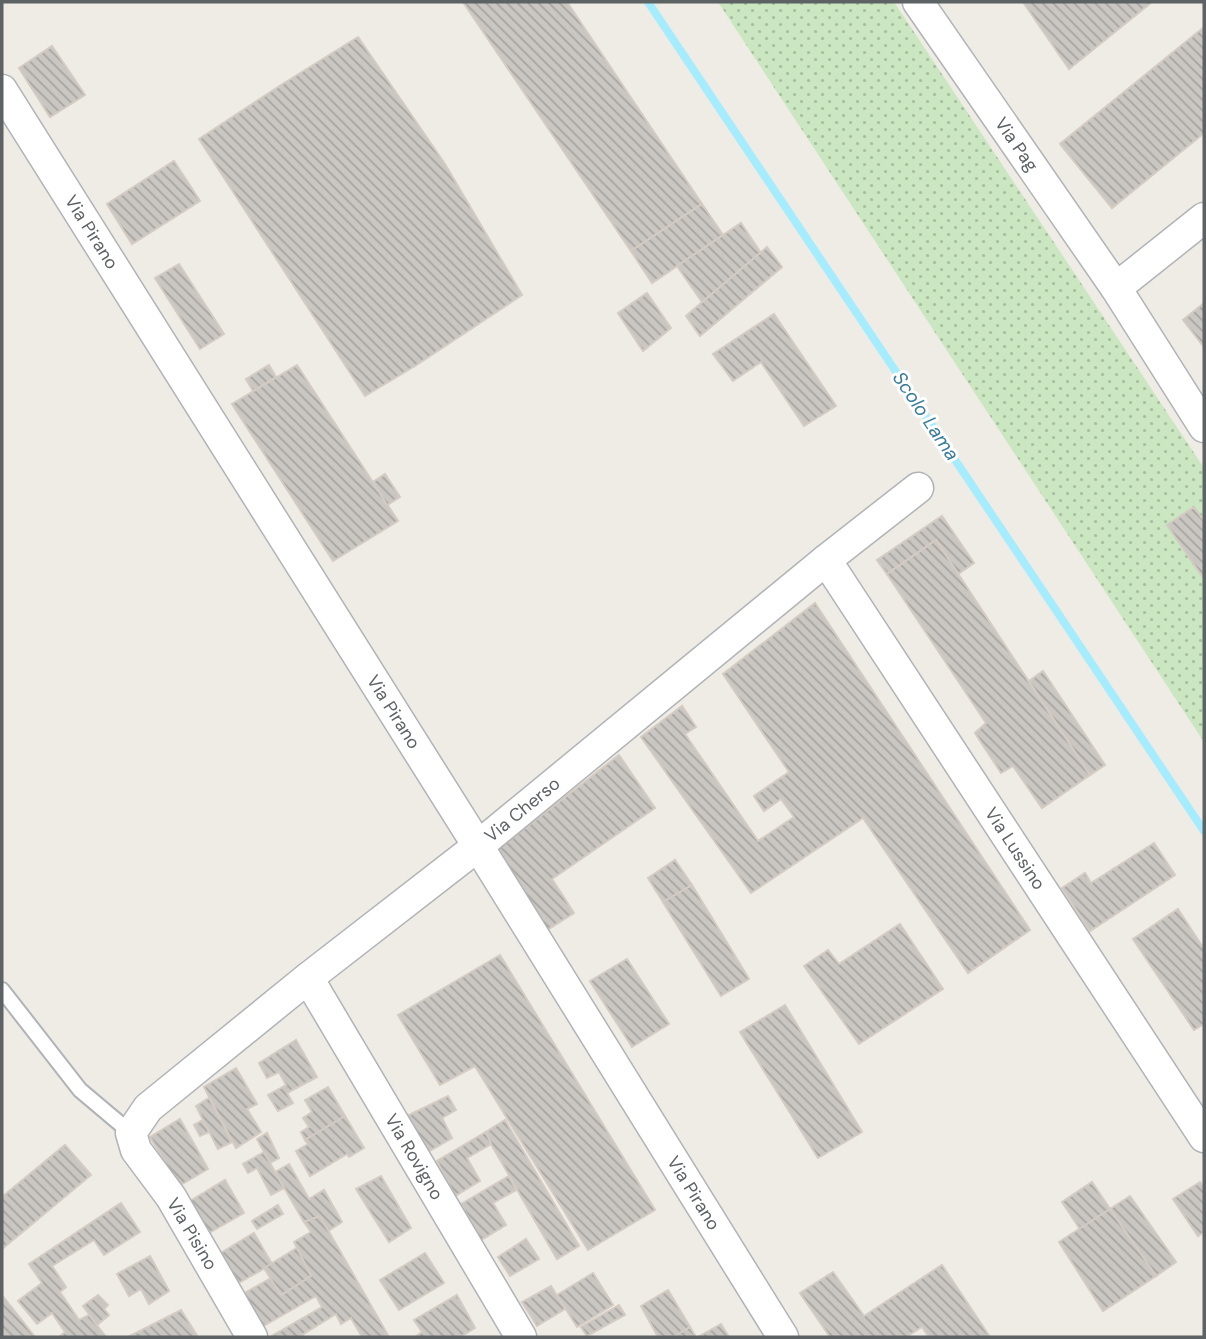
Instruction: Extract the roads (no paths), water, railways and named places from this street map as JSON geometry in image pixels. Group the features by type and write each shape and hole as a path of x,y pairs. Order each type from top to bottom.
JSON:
{"street":[{"name":"Via Pag","path":"918,2 1116,288 1204,427"},
{"name":"Via Pirano","path":"2,90 478,846 783,1337"},
{"path":"1116,288 1204,218"},
{"name":"Via Cherso","path":"131,1133 148,1108 308,978 478,846 826,560 918,488"},
{"name":"Via Lussino","path":"826,560 1204,1136"},
{"name":"Via Rovigno","path":"308,978 520,1337"},
{"name":"Via Pisino","path":"131,1133 136,1150 171,1197 252,1337"}],"lane":[{"path":"2,990 80,1090 131,1133"}],"waterway":[{"name":"Scolo Lama","path":"648,2 1204,831"}]}
